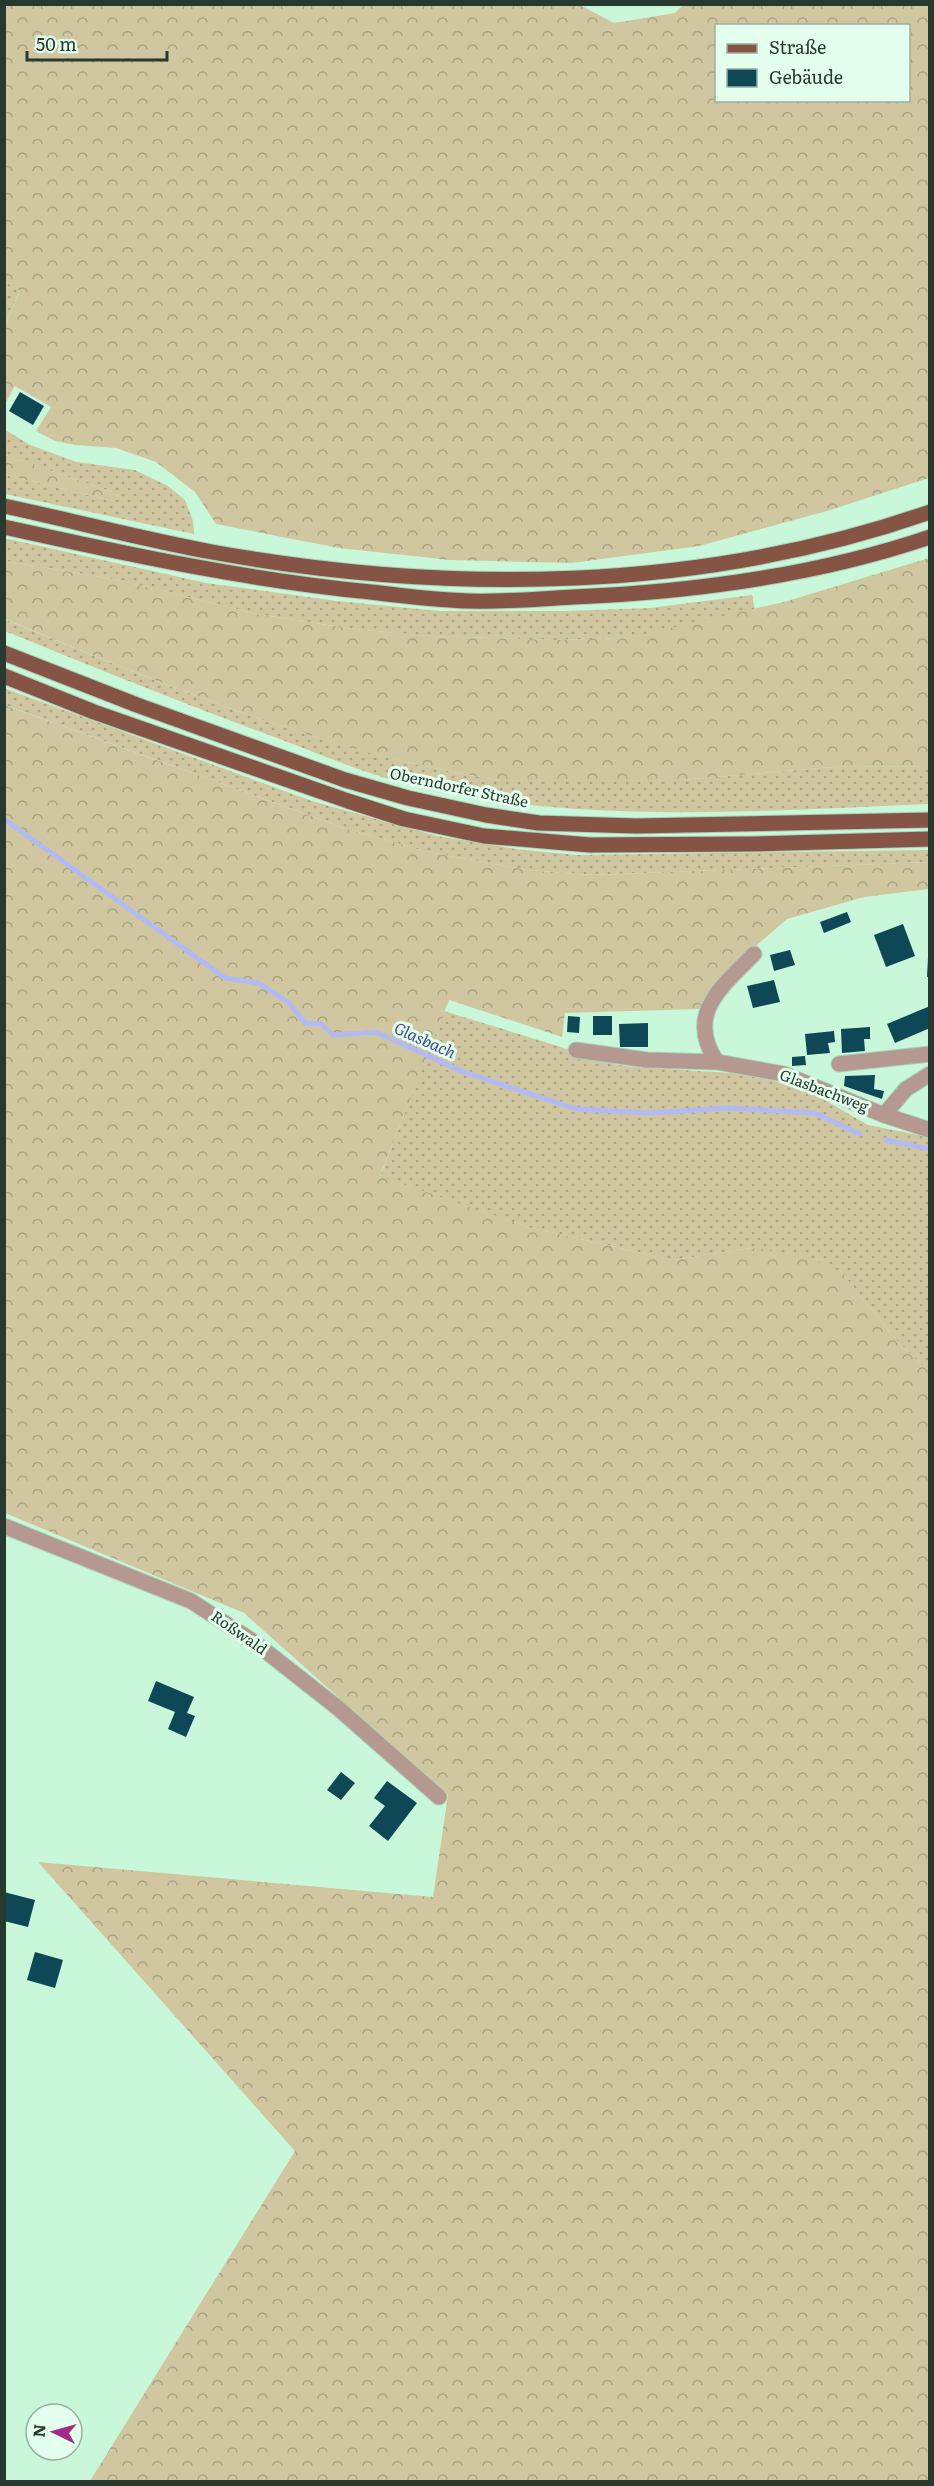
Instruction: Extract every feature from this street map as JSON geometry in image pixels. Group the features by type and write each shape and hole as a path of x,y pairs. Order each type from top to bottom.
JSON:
{"main road":[{"path":"4,506 211,552 278,562 404,576 542,579 617,576 710,566 786,553 878,530 930,512"},
{"path":"4,527 172,564 258,579 469,601 635,594 720,585 894,549 930,537"},
{"name":"Oberndorfer Straße","path":"4,653 137,705 345,780 408,798 486,815 539,823 636,826 930,820"},
{"path":"4,676 94,712 348,801 404,819 484,836 591,845 752,844 930,839"}],"street":[{"path":"717,1062 708,1048 703,1020 706,1011 754,954"},
{"name":"Glasbachweg","path":"576,1050 647,1060 717,1062 784,1074 884,1115 930,1130"},
{"path":"838,1064 930,1054"},
{"path":"884,1115 906,1089 930,1074"},
{"name":"Roßwald","path":"4,1526 191,1600 254,1642 338,1708 439,1797"}],"green space":[{"path":"578,4 614,23 675,13 683,5 929,5 929,478 827,511 699,546 572,563 450,560 339,548 216,524 195,492 156,462 116,448 55,441 36,431 51,407 15,386 5,404 5,325 20,291 5,282 5,5"},
{"path":"5,282 20,290 5,325"},
{"path":"4,429 30,445 77,462 135,470 168,486 185,500 193,521 194,534 5,494 5,475 114,501 120,497 112,492 5,455"},
{"path":"5,455 112,492 120,497 114,501 5,475"},
{"path":"4,538 206,583 337,601 440,611 650,608 752,595 755,610 628,638 554,640 428,636 347,628 257,614 113,579 5,561"},
{"path":"929,558 929,767 846,766 680,780 499,780 435,768 309,735 186,692 5,619 5,561 113,579 257,614 347,628 428,636 554,640 628,638 784,602"},
{"path":"4,619 247,714 309,735 435,768 499,780 680,780 846,766 929,767 929,804 739,812 611,811 547,807 422,788 349,766 73,659 5,631"},
{"path":"4,688 312,801 437,836 516,849 576,855 929,850 929,862 591,875 528,870 428,852 347,829 5,705"},
{"path":"4,705 347,829 428,852 528,870 591,875 929,862 929,889 864,897 787,919 733,966 713,987 699,1009 565,1013 562,1037 449,1000 380,1176 528,1227 673,1260 751,1248 799,1254 840,1271 898,1342 929,1372 929,2481 90,2481 295,2151 38,1862 433,1897 448,1795 244,1613 5,1513"},
{"path":"444,1011 561,1047 601,1062 632,1067 731,1073 771,1080 811,1092 868,1125 929,1137 929,1372 898,1342 840,1271 751,1248 673,1260 528,1227 380,1177"}],"building":[{"path":"20,392 44,406 33,425 9,411"},
{"path":"847,912 851,922 824,933 820,922"},
{"path":"903,924 915,956 886,967 874,935"},
{"path":"790,950 795,965 774,971 770,955"},
{"path":"928,958 930,958 930,977 927,977"},
{"path":"774,980 780,1002 753,1008 747,986"},
{"path":"930,1006 930,1028 895,1043 887,1024"},
{"path":"568,1016 580,1017 579,1033 567,1032"},
{"path":"593,1016 612,1016 612,1035 593,1035"},
{"path":"648,1023 648,1047 620,1047 619,1024"},
{"path":"870,1027 870,1039 864,1039 865,1051 842,1053 841,1029"},
{"path":"834,1031 835,1042 828,1043 830,1053 807,1055 805,1034"},
{"path":"805,1056 806,1065 792,1066 792,1057"},
{"path":"875,1075 874,1089 884,1091 882,1099 844,1086 845,1076"},
{"path":"156,1681 194,1697 187,1713 195,1716 186,1737 168,1729 175,1712 148,1701"},
{"path":"341,1772 355,1783 341,1800 327,1790"},
{"path":"387,1781 417,1803 388,1841 369,1826 385,1806 374,1798"},
{"path":"4,1892 35,1900 28,1927 4,1921"},
{"path":"35,1952 63,1960 55,1988 27,1980"}],"waterway":[{"name":"Glasbach","path":"4,819 225,978 259,983 289,1003 305,1023 321,1024 333,1035 376,1032 461,1071 576,1109 650,1113 728,1108 815,1113 860,1134"},
{"name":"Glasbach","path":"886,1140 930,1149"}]}
